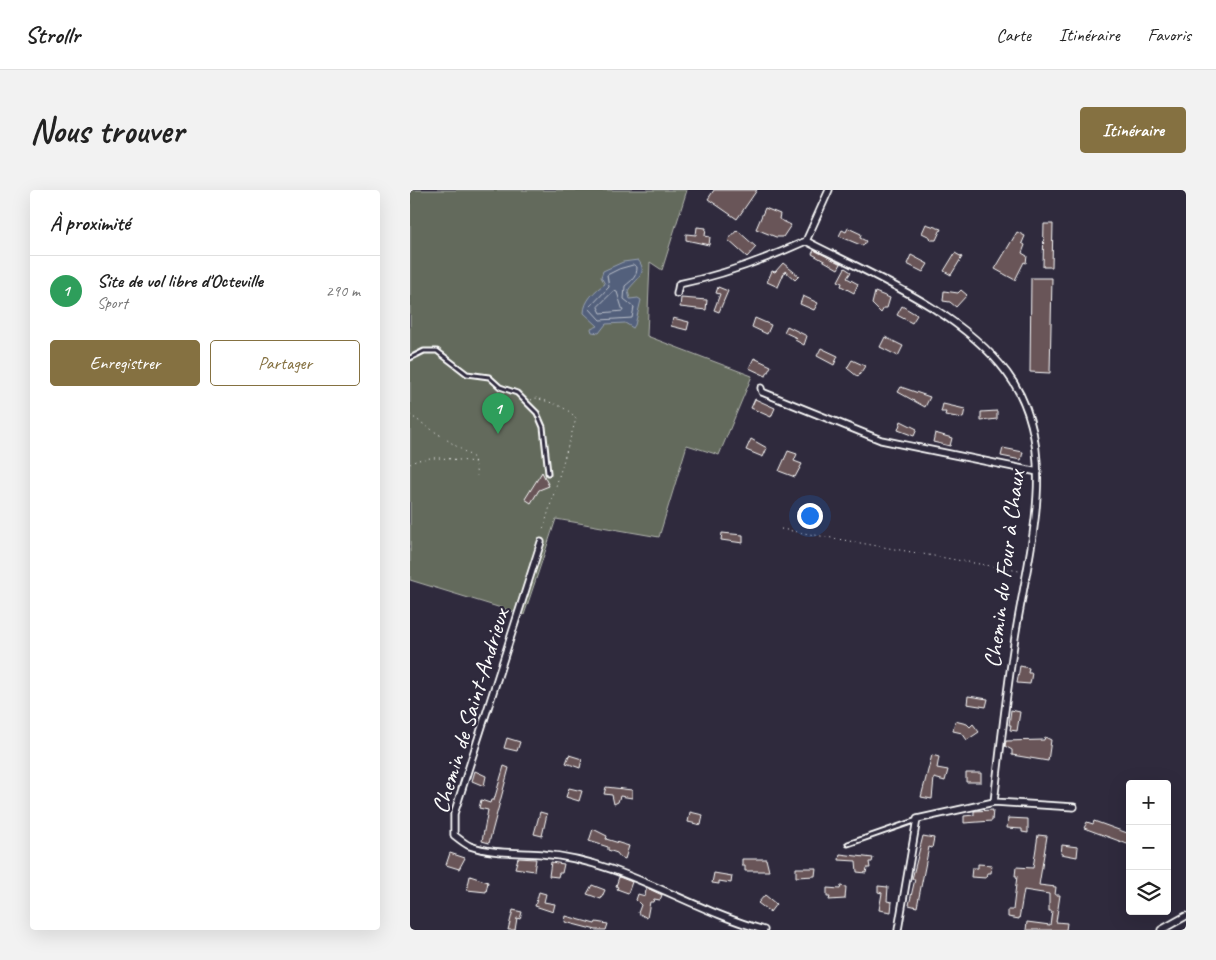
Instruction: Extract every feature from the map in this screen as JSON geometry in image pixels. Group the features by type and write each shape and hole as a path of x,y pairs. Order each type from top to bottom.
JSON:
{"street":[{"path":"677,294 679,284 717,276 747,266 806,241 829,190"},
{"name":"Chemin du Four à Chaux","path":"806,241 916,298 960,328 993,357 1007,373 1028,410 1036,448 1038,472 1027,572 1007,688 994,802"},
{"path":"761,388 762,392 881,440 1038,472"},
{"name":"Chemin de Saint-Andrieux","path":"541,542 454,814 454,835 470,846 518,854 542,854 589,863 631,875 711,913 764,930"},
{"path":"898,930 917,819 994,802 1074,807"},
{"path":"1161,930 1186,916"}],"lane":[{"path":"410,358 424,351 437,351 467,374 489,377 500,387 517,393 541,419 548,473"},
{"path":"848,844 917,819"}],"path":[{"path":"525,403 536,398 573,413 576,419 543,530"},
{"path":"410,415 474,458 477,476"},
{"path":"410,464 417,460 448,459 475,462"},
{"path":"781,529 1027,572"}],"green space":[{"path":"410,190 687,190 662,270 650,262 647,336 752,376 719,455 687,445 659,537 556,519 524,615 410,580"}],"water":[{"path":"638,260 642,269 641,273 628,291 630,299 638,298 641,300 635,325 633,328 625,323 606,324 599,333 592,332 591,329 598,326 584,313 584,309 591,296 605,284 601,277 603,271 623,262"}],"building":[{"path":"714,190 757,190 737,219 708,199"},
{"path":"765,208 780,214 779,219 791,225 783,237 776,237 756,229"},
{"path":"926,224 941,229 936,240 931,240 930,237 922,233"},
{"path":"1044,224 1053,224 1052,267 1043,267"},
{"path":"697,227 706,228 705,236 710,237 709,245 686,240 686,234 696,235"},
{"path":"848,228 861,234 860,238 866,241 863,246 839,236 842,230 846,232"},
{"path":"737,230 756,247 747,257 728,240"},
{"path":"1017,232 1025,236 1022,243 1025,245 1022,253 1027,256 1026,263 1024,262 1015,280 995,269"},
{"path":"814,250 841,264 838,269 812,254"},
{"path":"955,253 962,257 951,275 944,271"},
{"path":"911,255 928,264 923,272 907,264"},
{"path":"783,263 799,276 795,280 785,271 778,287 767,282 772,271 775,272"},
{"path":"845,268 851,272 847,278 858,284 854,293 841,286 842,283 838,281"},
{"path":"1031,278 1052,278 1050,373 1030,372"},
{"path":"718,287 728,291 719,312 714,310 720,294 716,293"},
{"path":"961,290 967,295 956,307 950,302 943,301 944,291 958,293"},
{"path":"875,292 890,298 887,308 884,308 881,313 872,304"},
{"path":"803,296 818,303 814,310 800,304"},
{"path":"681,298 707,300 706,310 680,307"},
{"path":"902,306 917,315 912,323 897,315"},
{"path":"673,318 689,322 687,330 671,326"},
{"path":"755,318 771,325 767,334 752,327"},
{"path":"787,326 807,336 804,345 795,340 797,338 784,332"},
{"path":"885,337 903,346 898,356 880,347"},
{"path":"821,348 838,356 834,365 817,356"},
{"path":"754,358 771,366 766,376 749,368"},
{"path":"852,360 865,366 858,377 847,368"},
{"path":"901,387 930,397 925,407 898,392"},
{"path":"755,399 775,408 771,417 751,408"},
{"path":"943,404 965,409 963,418 945,415 946,412 941,412"},
{"path":"997,411 997,419 981,421 981,412"},
{"path":"901,421 917,429 914,436 898,430"},
{"path":"935,433 952,438 950,446 933,442"},
{"path":"751,439 767,448 763,457 746,450"},
{"path":"1003,448 1023,452 1021,460 1001,456"},
{"path":"788,451 797,454 794,461 802,464 795,477 779,471"},
{"path":"542,472 549,486 539,490 531,503 525,499"},
{"path":"722,533 743,535 743,543 721,540"},
{"path":"1020,666 1029,668 1028,673 1032,673 1030,684 1017,683"},
{"path":"968,696 988,699 986,707 967,704"},
{"path":"1011,710 1020,712 1017,731 1010,730"},
{"path":"955,721 967,724 970,727 973,724 979,732 967,740 962,733 953,731"},
{"path":"1045,737 1051,740 1048,761 1012,755 1012,750 1005,746 1006,741 1044,740"},
{"path":"507,738 520,742 517,751 504,748"},
{"path":"569,755 582,759 580,768 566,763"},
{"path":"932,755 939,757 937,768 948,770 945,781 934,778 932,799 921,797"},
{"path":"504,766 509,768 489,843 482,841 488,810 479,808 481,800 490,803 491,800 494,800"},
{"path":"475,771 486,776 484,786 472,781"},
{"path":"966,773 981,773 981,782 966,782"},
{"path":"606,787 632,790 632,798 620,796 618,802 614,804 612,795 604,794"},
{"path":"569,788 582,791 579,801 566,797"},
{"path":"993,810 992,821 964,823 964,816 974,815 974,811"},
{"path":"540,812 547,814 542,836 534,834"},
{"path":"690,812 703,815 701,825 688,822"},
{"path":"1008,818 1028,819 1028,833 1022,832 1022,829 1007,828"},
{"path":"1094,821 1126,833 1126,844 1084,828 1087,822 1093,824"},
{"path":"593,829 607,836 606,839 629,846 625,859 617,853 608,850 608,847 589,841"},
{"path":"1038,835 1047,836 1039,885 1056,887 1055,895 1060,895 1056,922 1067,923 1066,930 1026,930 1027,922 1050,925 1052,911 1049,911 1049,894 1024,890 1019,919 1008,917 1008,910 1013,910 1017,876 1015,876 1016,867 1033,868"},
{"path":"923,836 934,838 932,848 929,847 917,907 909,905 915,879 912,879"},
{"path":"1062,845 1078,847 1077,857 1061,854"},
{"path":"450,853 465,858 459,869 446,865"},
{"path":"840,854 873,858 872,862 869,862 870,868 867,868 866,873 857,872 856,861 839,860"},
{"path":"518,858 536,859 534,871 515,868"},
{"path":"742,859 766,859 769,871 745,871 745,866 742,866"},
{"path":"551,862 564,864 562,873 559,873 558,877 549,876"},
{"path":"978,864 992,865 991,873 987,873 986,878 971,877 972,868 978,868"},
{"path":"796,868 816,868 815,876 796,877"},
{"path":"714,873 732,876 731,883 719,881 719,884 712,883"},
{"path":"470,876 488,882 486,892 467,890"},
{"path":"619,877 632,882 628,893 617,889"},
{"path":"592,885 605,890 601,899 587,894"},
{"path":"841,886 846,887 845,899 829,900 827,888 840,889"},
{"path":"878,886 888,887 887,901 892,902 891,912 879,910 882,893 878,892"},
{"path":"649,889 662,895 660,900 654,899 653,902 650,902 647,918 638,913 641,905 636,900 638,894 645,896 646,890"},
{"path":"539,892 546,894 544,902 555,904 553,912 535,906"},
{"path":"765,895 776,904 770,912 758,903"},
{"path":"513,910 522,912 520,919 517,918 515,930 508,930"},
{"path":"566,916 595,924 596,922 608,924 606,930 596,930 565,922"}],"place":[{"name":"Site de vol libre d'Octeville","path":"498,434"}]}
